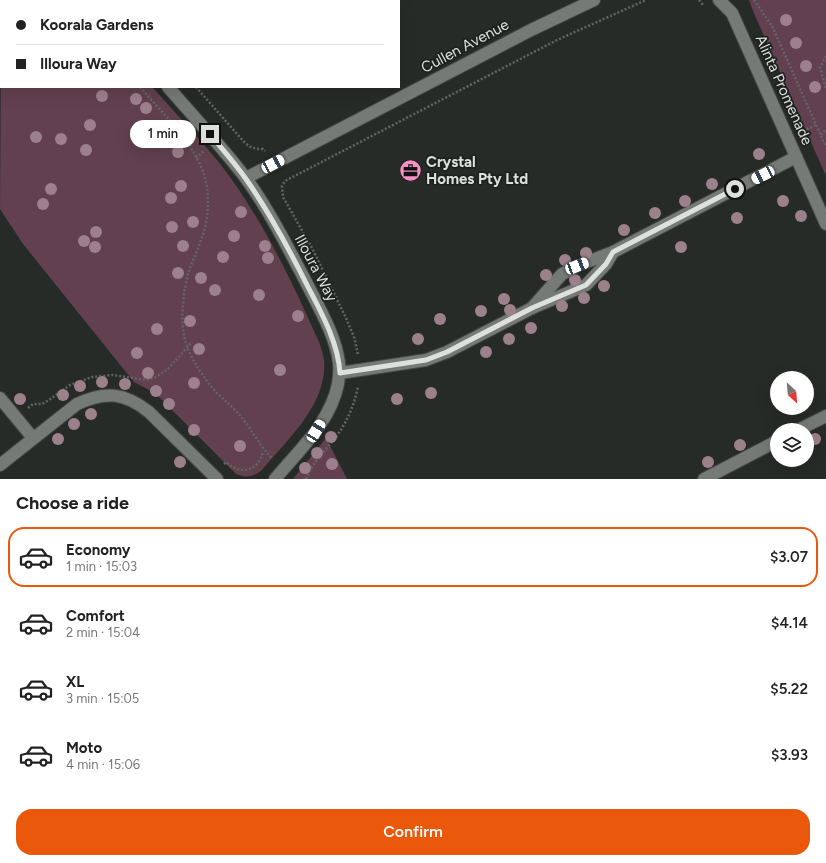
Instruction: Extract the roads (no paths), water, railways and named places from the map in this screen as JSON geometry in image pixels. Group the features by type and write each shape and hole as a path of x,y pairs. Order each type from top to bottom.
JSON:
{"street":[{"name":"Cullen Avenue","path":"246,178 531,30 594,0"},
{"name":"Alinta Promenade","path":"719,0 732,13"},
{"name":"Alinta Promenade","path":"731,0 732,13 826,224"},
{"name":"Illoura Way","path":"169,88 210,134 246,178 292,255 316,302 331,335 339,362 340,373 338,385 329,410 316,431 275,479"},
{"path":"532,308 562,274 577,266 613,252 796,157"},
{"path":"340,373 426,360 447,352 532,308 586,285 606,264 613,252"},
{"path":"0,465 76,404 91,398 107,395 122,396 137,402 217,479"},
{"path":"0,398 33,438"},
{"path":"812,423 826,416"},
{"path":"704,479 770,445"}],"place":[{"name":"Crystal Homes Pty Ltd","path":"410,171"}]}
